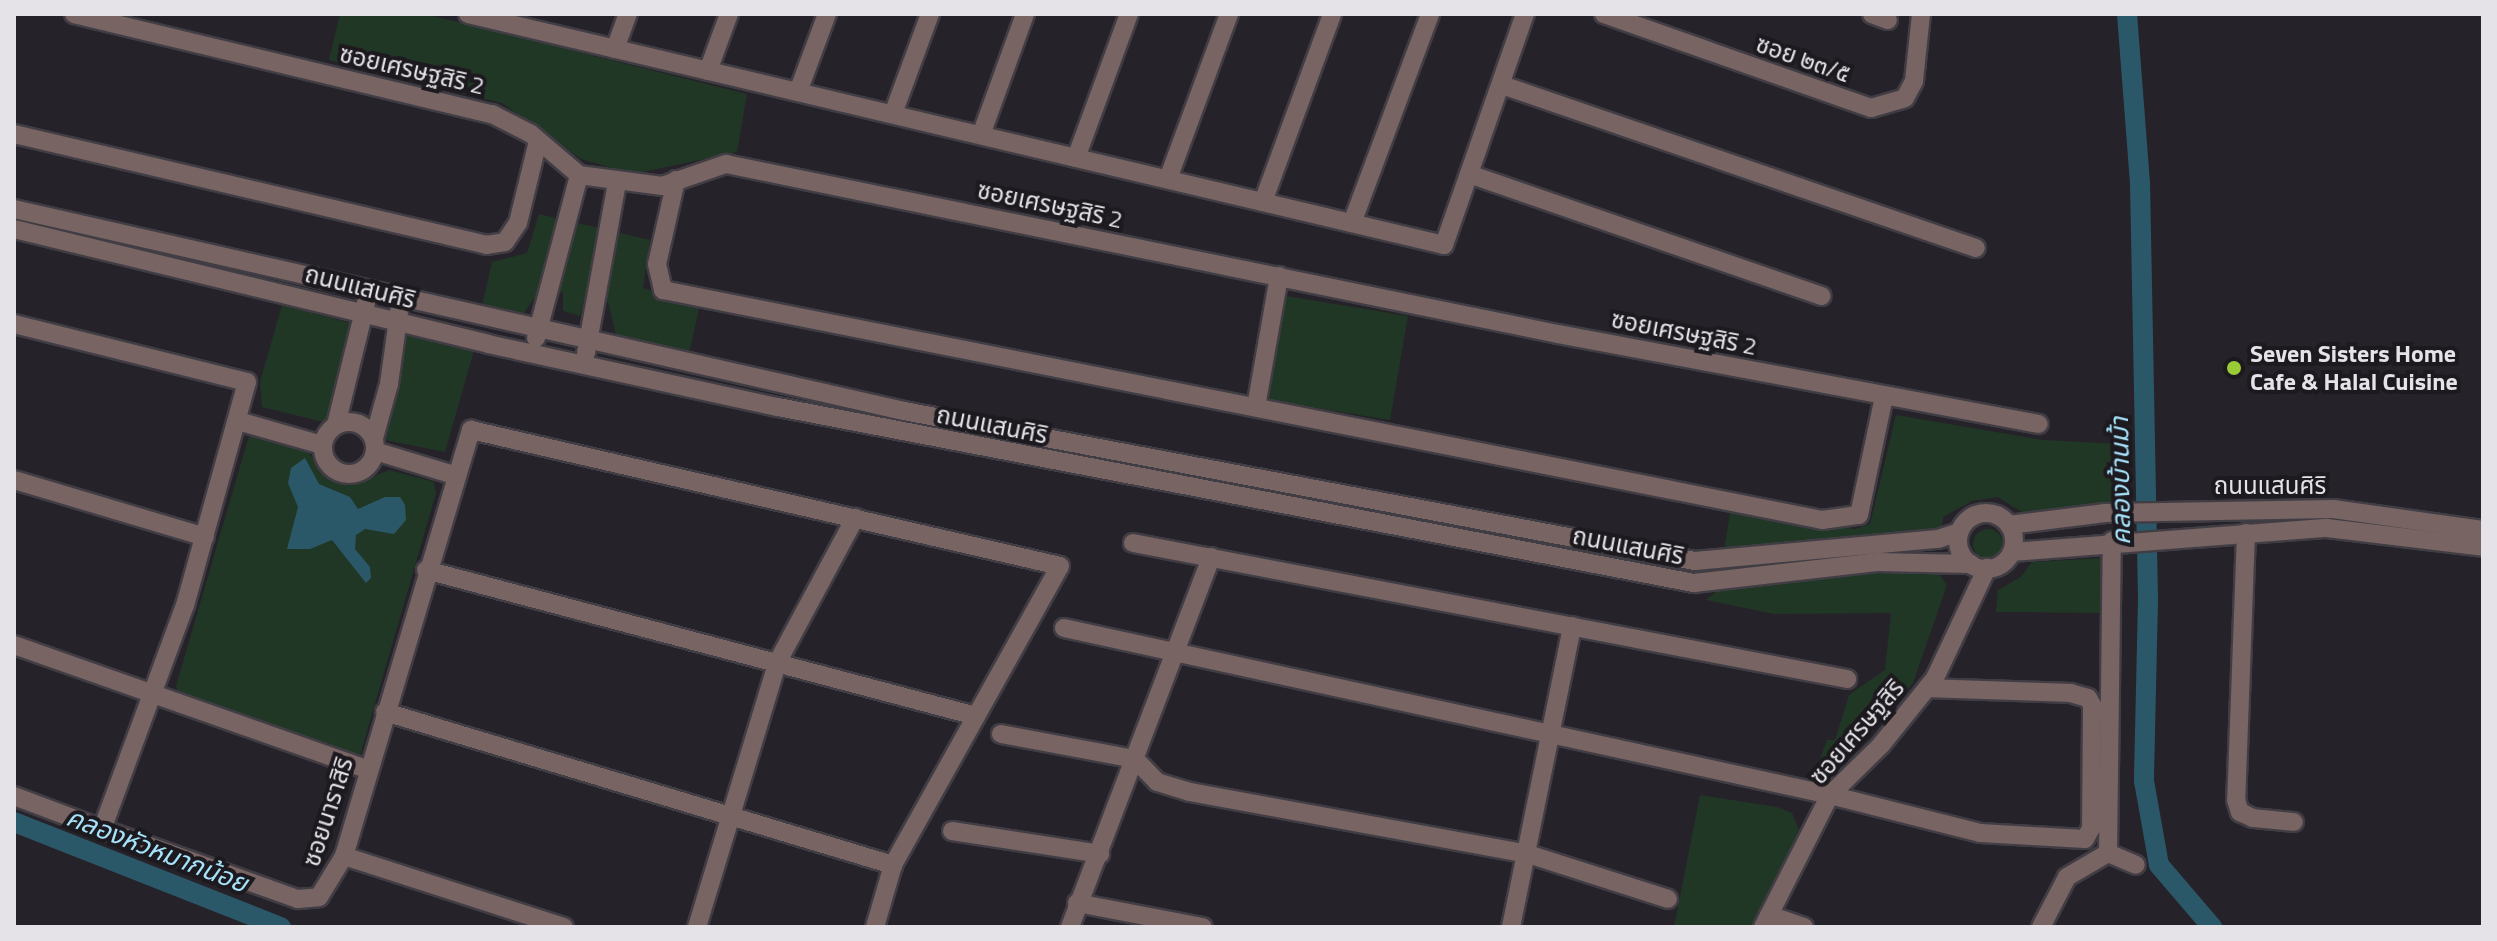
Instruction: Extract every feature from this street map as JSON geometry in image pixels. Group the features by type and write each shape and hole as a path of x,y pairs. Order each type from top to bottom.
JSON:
{"street":[{"name":"ซอยเศรษฐสิริ 2","path":"74,14 492,114 538,141 579,175 662,186 726,164 1884,396 2039,424"},
{"path":"468,14 522,20 615,49 1444,245 1525,14"},
{"path":"615,49 628,14"},
{"path":"708,71 729,14"},
{"path":"798,92 827,14"},
{"path":"893,114 930,14"},
{"path":"981,135 1025,14"},
{"path":"1076,158 1129,14"},
{"path":"1168,179 1229,14"},
{"path":"1263,202 1332,14"},
{"path":"1352,223 1430,14"},
{"name":"ซอย ๒๓/๕","path":"1604,14 1871,108 1905,98 1914,81 1921,14"},
{"path":"1502,85 1976,248"},
{"path":"14,134 486,245 505,242 518,223 538,141"},
{"path":"1469,174 1821,296"},
{"path":"532,353 579,175"},
{"path":"676,180 657,264 663,290 1822,520 1847,520 1859,515 1866,496 1884,396"},
{"path":"584,365 617,182"},
{"name":"ถนนแสนศิริ","path":"14,209 788,385 1634,549 1706,561 1979,566"},
{"path":"40,236 45,216"},
{"name":"ถนนแสนศิริ","path":"14,229 398,322 783,408 1694,583 1938,539 1960,532"},
{"path":"1256,407 1279,276"},
{"path":"322,445 336,425 369,290"},
{"path":"322,445 327,462 350,474 365,469 389,384 401,298"},
{"path":"14,324 247,382 205,537 102,829 14,796"},
{"path":"783,408 788,385"},
{"path":"951,442 956,420"},
{"path":"238,421 322,445"},
{"path":"336,425 356,422 374,445 454,475"},
{"name":"ซอยนาราสิริ","path":"102,829 298,899 319,897 344,856 454,475 471,430 855,518"},
{"path":"14,480 205,537"},
{"path":"1295,508 1300,486"},
{"name":"ถนนแสนศิริ","path":"2009,525 2105,513 2333,509 2483,547"},
{"path":"1987,513 2009,525 2012,552 1998,566 1979,566 1960,550 1960,532 1970,518 1987,513"},
{"path":"697,927 777,663 855,518 1060,566 893,865 875,927"},
{"name":"ถนนแสนศิริ","path":"2012,552 2327,528 2483,530"},
{"path":"2246,533 2236,800 2240,812 2253,818 2294,822"},
{"path":"2108,853 2118,542"},
{"path":"1133,543 1847,679"},
{"path":"1629,570 1634,549"},
{"path":"1070,927 1211,557"},
{"name":"ซอยเศรษฐสิริ","path":"1766,921 1830,795 1927,688 1979,566"},
{"path":"426,570 976,716"},
{"path":"1511,927 1572,626"},
{"path":"1064,628 1548,737 1830,795 1980,833 2085,839 2091,828 2092,705 2088,698 2071,693 1927,688"},
{"path":"14,645 368,770"},
{"path":"385,712 893,865"},
{"path":"1001,734 1135,759 1157,782 1190,792 1528,854 1668,899"},
{"path":"952,831 1100,854"},
{"path":"2108,853 2136,865"},
{"path":"2041,927 2067,877 2108,853"},
{"path":"344,856 564,927"},
{"path":"1077,903 1203,927"},
{"path":"1766,921 1804,927"}],"green space":[{"path":"340,14 425,14 747,94 737,152 633,174 581,159 502,103 329,60"},
{"path":"539,214 650,240 643,288 699,308 689,354 617,338 608,302 586,295 580,316 563,311 563,293 543,287 522,315 482,306 492,262 527,253"},
{"path":"1286,296 1408,316 1390,420 1268,400"},
{"path":"282,305 354,324 327,423 262,407 260,382"},
{"path":"407,332 475,347 445,452 385,440"},
{"path":"1896,415 2043,440 2119,444 2120,498 2086,509 2025,514 1998,497 1972,501 1943,517 1942,528 1724,550 1730,513 1855,529 1870,524"},
{"path":"249,436 304,447 332,482 353,485 389,470 434,482 436,493 359,759 179,695 176,686"},
{"path":"1988,529 1994,530 2002,538 2002,550 1994,558 1988,559 1982,558 1974,550 1973,544 1974,538 1982,530"},
{"path":"2104,558 2104,613 1996,612 1998,590 2021,577 2032,562"},
{"path":"1918,568 1938,573 1947,585 1913,683 1825,782 1812,780 1827,740 1835,740 1849,695 1885,670 1891,613 1774,614 1706,600 1717,591"},
{"path":"1700,795 1777,807 1792,813 1799,830 1752,927 1674,927"}],"water":[{"path":"305,458 319,484 350,497 358,509 385,497 400,497 405,505 406,520 394,534 365,529 356,535 355,549 370,567 371,578 366,583 332,540 310,549 287,549 298,507 288,483 291,468"}],"waterway":[{"name":"คลองบ้านม้า","path":"2127,14 2140,182 2148,600 2144,781 2159,865 2212,927"},
{"name":"คลองหัวหมากน้อย","path":"14,822 281,927"}],"place":[{"name":"Seven Sisters Home Cafe & Halal Cuisine","path":"2234,368"}]}
